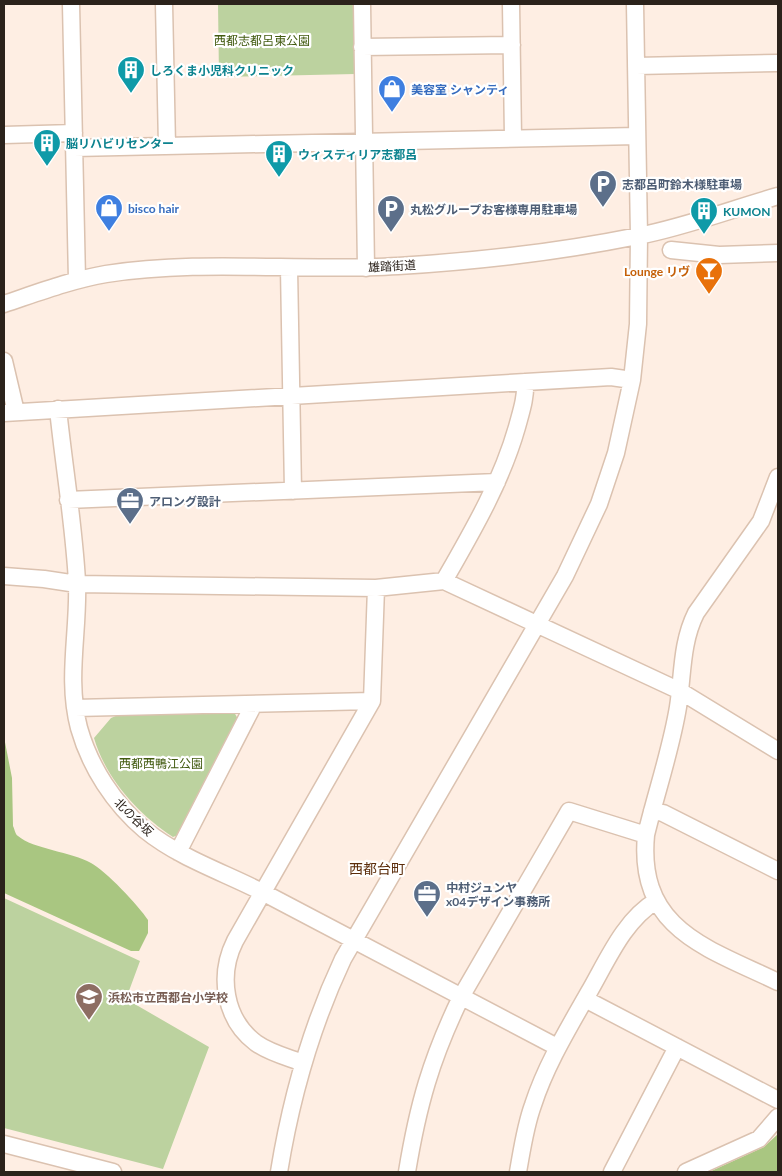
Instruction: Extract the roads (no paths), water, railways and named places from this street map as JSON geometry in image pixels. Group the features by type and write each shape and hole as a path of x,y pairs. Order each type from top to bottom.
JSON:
{"street":[{"path":"71,4 77,280"},
{"path":"164,4 167,146"},
{"path":"362,4 366,268"},
{"path":"511,4 513,138"},
{"path":"279,1172 290,1109 303,1063 326,997 352,940 577,552 599,504 618,445 632,380 638,324 639,236 635,4"},
{"path":"362,47 512,45"},
{"path":"636,66 778,63"},
{"path":"4,135 167,146 637,136"},
{"name":"雄踏街道","path":"4,304 77,280 104,274 161,268 366,268 502,257 639,236 778,196"},
{"path":"678,246 719,255 778,253"},
{"path":"289,268 293,491"},
{"path":"4,361 10,412 611,377 632,380"},
{"path":"444,582 497,482 522,409 526,392 525,382"},
{"name":"北の谷坂","path":"58,410 77,584 72,665 75,708 86,747 104,783 134,820 160,841 178,852 263,892 557,1048"},
{"path":"778,477 761,521 690,624 684,652 675,721 646,835 645,868 656,901 663,912 685,935 778,982"},
{"path":"68,500 497,482"},
{"path":"4,576 44,578 77,584 376,588 444,582 680,691 778,751"},
{"path":"303,1063 266,1049 249,1036 236,1019 227,994 226,966 229,953 372,701 376,588"},
{"path":"75,708 372,701"},
{"path":"178,852 254,704"},
{"path":"407,1172 420,1102 427,1077 446,1028 461,997 569,811 646,835"},
{"path":"652,811 663,813 778,870"},
{"path":"518,1172 524,1136 532,1106 557,1048 626,930 648,905 656,901"},
{"path":"585,999 778,1100"},
{"path":"612,1172 677,1047"},
{"path":"686,1172 758,1139 778,1118"},
{"path":"4,1144 114,1172"}],"place":[{"name":"しろくま小児科クリニック","path":"131,94"},
{"name":"美容室 シャンティ","path":"392,113"},
{"name":"脳リハビリセンター","path":"47,167"},
{"name":"ウィスティリア志都呂","path":"279,178"},
{"name":"志都呂町鈴木様駐車場","path":"603,208"},
{"name":"bisco hair","path":"109,232"},
{"name":"丸松グループお客様専用駐車場","path":"391,233"},
{"name":"KUMON","path":"704,235"},
{"name":"Lounge リヴ","path":"709,295"},
{"name":"アロング設計","path":"130,525"},
{"name":"中村ジュンヤ x04デザイン事務所","path":"427,918"},
{"name":"浜松市立西都台小学校","path":"89,1021"}],"district":[{"name":"西都台町","path":"377,868"}],"park label":[{"name":"西都志都呂東公園","path":"262,40"},
{"name":"西都西鴨江公園","path":"161,763"}]}
